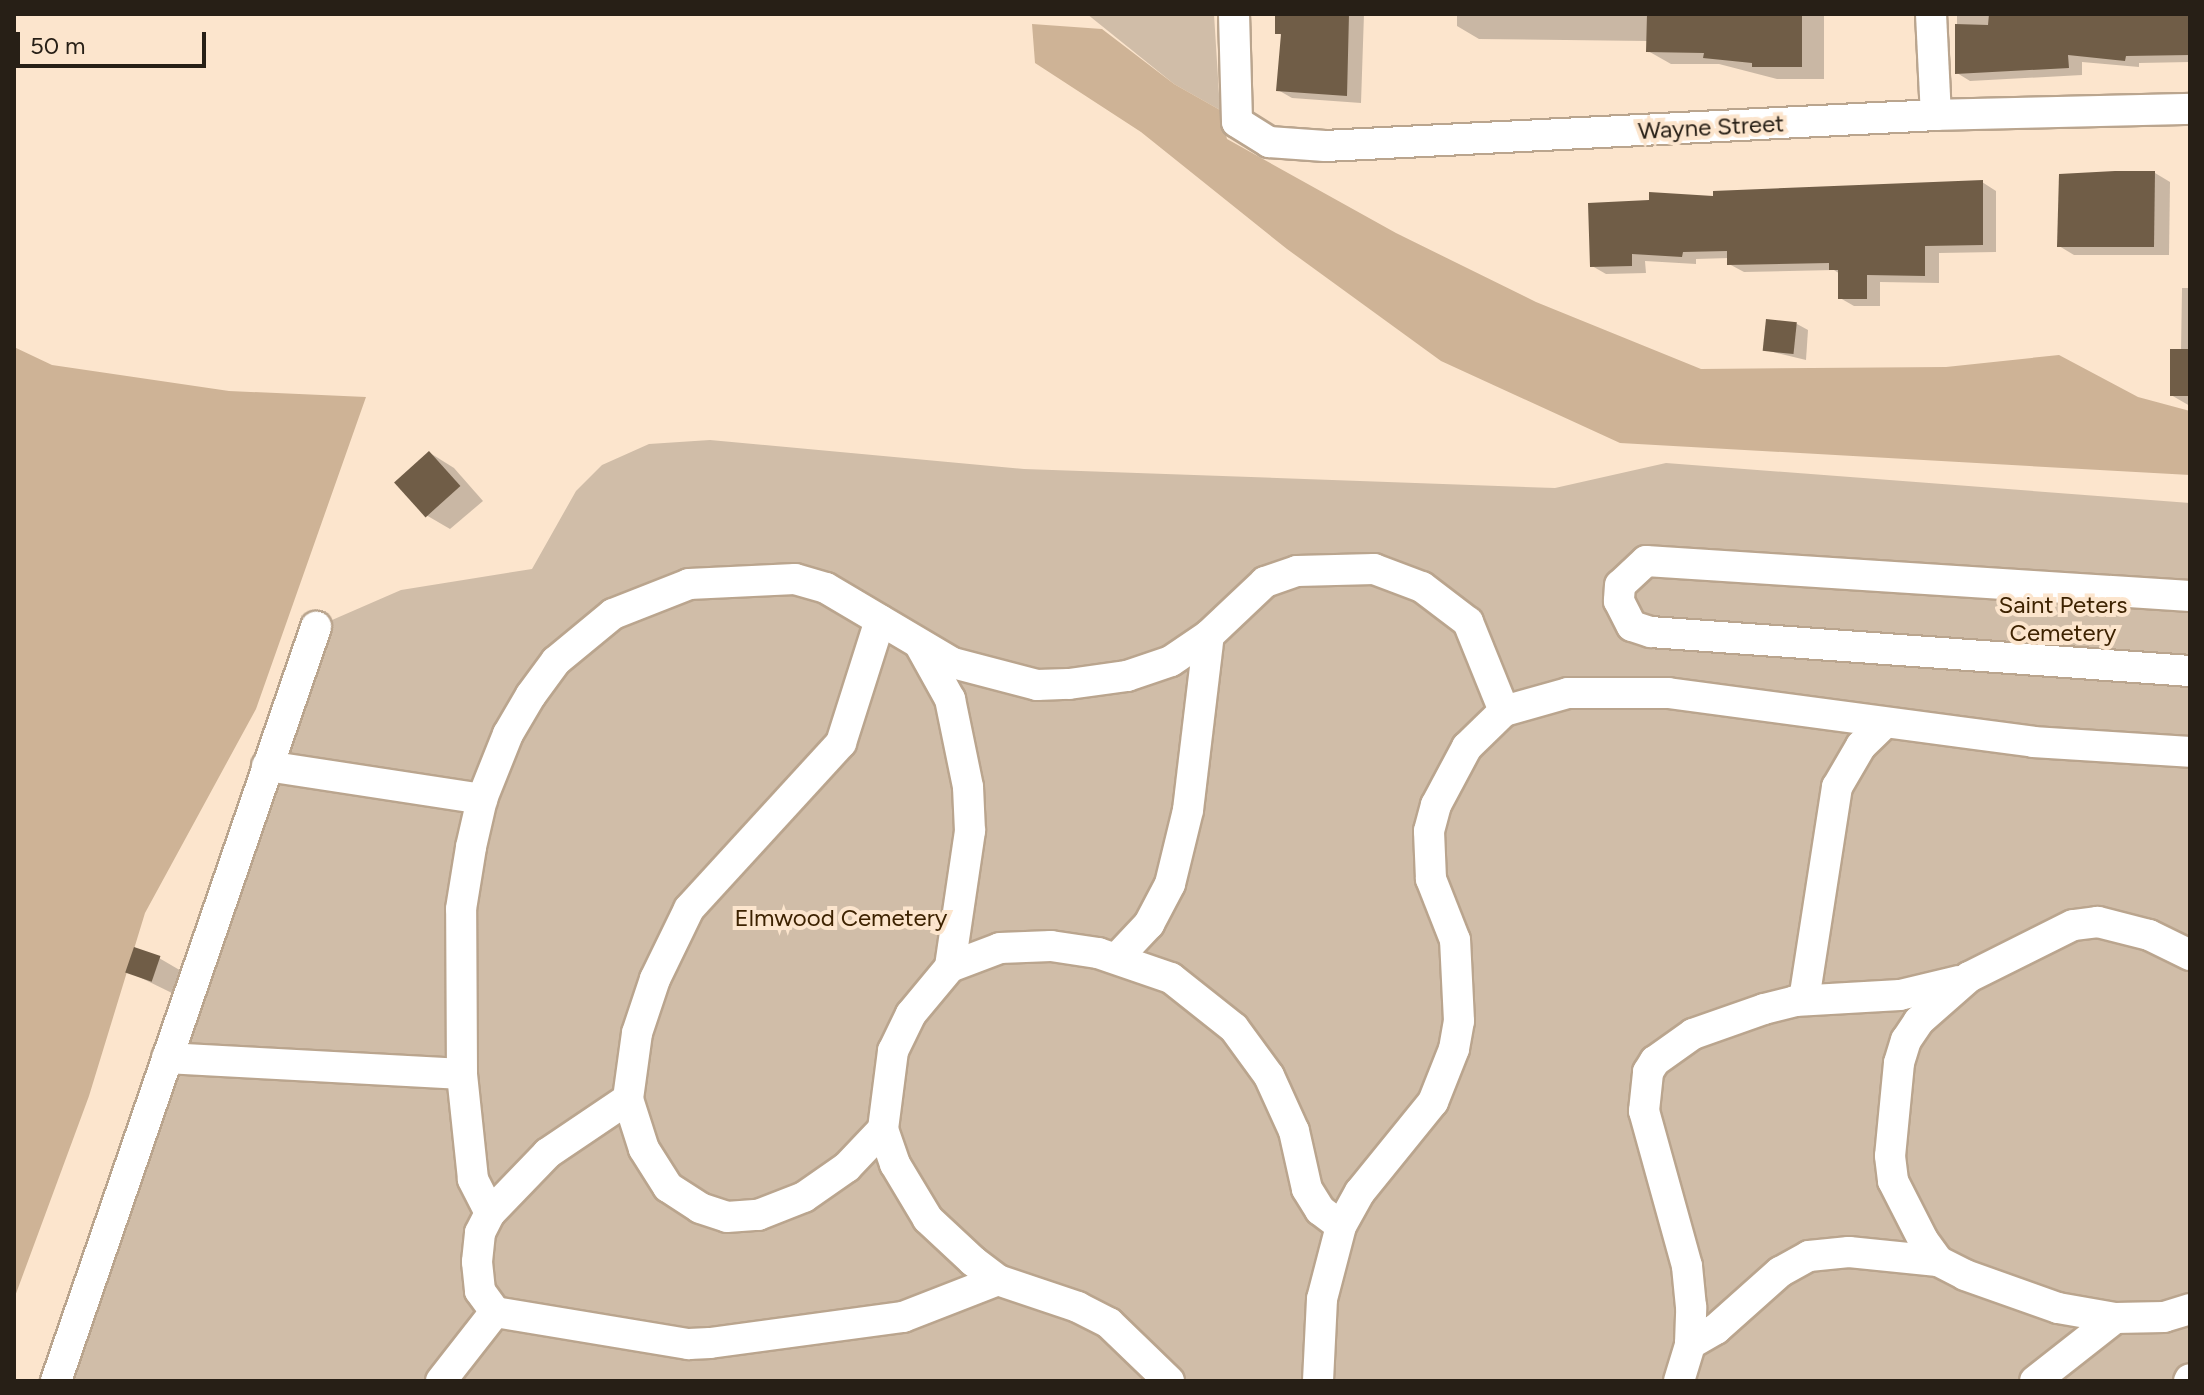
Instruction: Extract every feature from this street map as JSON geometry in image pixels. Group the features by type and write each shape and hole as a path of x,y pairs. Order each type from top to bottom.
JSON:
{"street":[{"name":"Wayne Street","path":"1234,14 1237,122 1269,142 1325,146 1936,115 2190,109"},
{"path":"1931,14 1936,115"},
{"path":"2190,596 1646,561 1620,585 1619,601 1632,626 1674,634 2190,671"},
{"path":"490,1213 473,1179 462,1074 461,909 482,799 508,734 556,661 613,614 652,595 725,579 795,579 826,588 921,647 999,677 1069,684 1127,676 1171,661 1209,635 1265,582 1297,571 1335,567 1394,574 1422,587 1468,622 1504,711"},
{"path":"880,620 841,743 689,909 655,979 637,1033 628,1099 644,1149 668,1187 700,1208 727,1217 758,1215 804,1197 847,1167 883,1129"},
{"path":"56,1381 316,627"},
{"path":"1117,958 1149,924 1174,872 1188,810 1209,635"},
{"path":"921,647 950,699 968,787 970,831 950,967 900,1031 883,1129 895,1164 928,1219 998,1280 1078,1307 1109,1323 1169,1381"},
{"path":"1318,1381 1322,1299 1341,1226 1360,1192 1433,1102 1447,1072 1459,1021 1455,940 1431,879 1429,831 1436,805 1467,747 1504,711 1568,693 1612,690 2033,742 2190,752"},
{"path":"1804,1000 1837,787 1861,746 1885,723"},
{"path":"267,766 482,799"},
{"path":"1679,1381 1690,1344 1687,1266 1644,1111 1648,1072 1666,1051 1693,1034 1804,1000 1900,995 1969,977 2061,930 2098,922 2149,935 2190,955"},
{"path":"950,967 1000,948 1027,946 1117,958 1171,978 1234,1028 1284,1107 1307,1189 1320,1210 1341,1226"},
{"path":"1938,1261 1893,1181 1891,1123 1906,1040 1919,1021 1969,977"},
{"path":"167,1058 462,1074"},
{"path":"628,1099 548,1153 490,1213 480,1233 477,1262 480,1291 495,1312 689,1344 710,1343 903,1317 998,1280"},
{"path":"1690,1344 1716,1329 1780,1272 1809,1256 1849,1252 1938,1261 2058,1308 2115,1318 2164,1317 2190,1309"},
{"path":"441,1381 495,1312"},
{"path":"2035,1381 2115,1318"}],"green space":[{"path":"1087,14 1214,14 1220,110 1174,84"},
{"name":"Elmwood Cemetery","path":"710,440 1024,469 1555,488 1666,463 2190,503 2190,1381 56,1381 316,627 401,590 532,569 576,491 602,465 649,444"}],"shaded area":[{"path":"1032,24 1102,29 1174,84 1220,110 1227,139 1396,233 1536,302 1701,369 1946,367 2059,355 2138,397 2190,411 2190,475 1620,443 1441,361 1287,249 1141,132 1035,63"},
{"path":"14,347 52,365 229,391 366,397 256,709 145,913 89,1096 14,1299"}],"building":[{"path":"1275,14 1349,14 1347,96 1276,91 1281,34 1275,34"},
{"path":"1647,14 1802,14 1802,67 1752,67 1752,63 1703,58 1704,53 1646,52"},
{"path":"1989,14 2190,14 2190,55 2126,56 2125,61 2068,55 2069,68 1955,74 1955,24 1988,25"},
{"path":"2155,171 2154,247 2057,247 2059,174"},
{"path":"1983,180 1983,245 1925,246 1925,276 1867,275 1867,299 1838,299 1838,270 1829,270 1829,263 1727,265 1727,251 1683,252 1682,257 1632,254 1632,266 1590,267 1588,203 1649,200 1649,192 1713,196 1713,191"},
{"path":"1766,319 1797,322 1793,354 1763,351"},
{"path":"2170,349 2190,349 2190,396 2170,396"},
{"path":"429,451 460,486 426,517 394,482"},
{"path":"134,947 160,956 152,982 125,973"}],"park label":[{"name":"Saint Peters Cemetery","path":"2063,619"}]}
